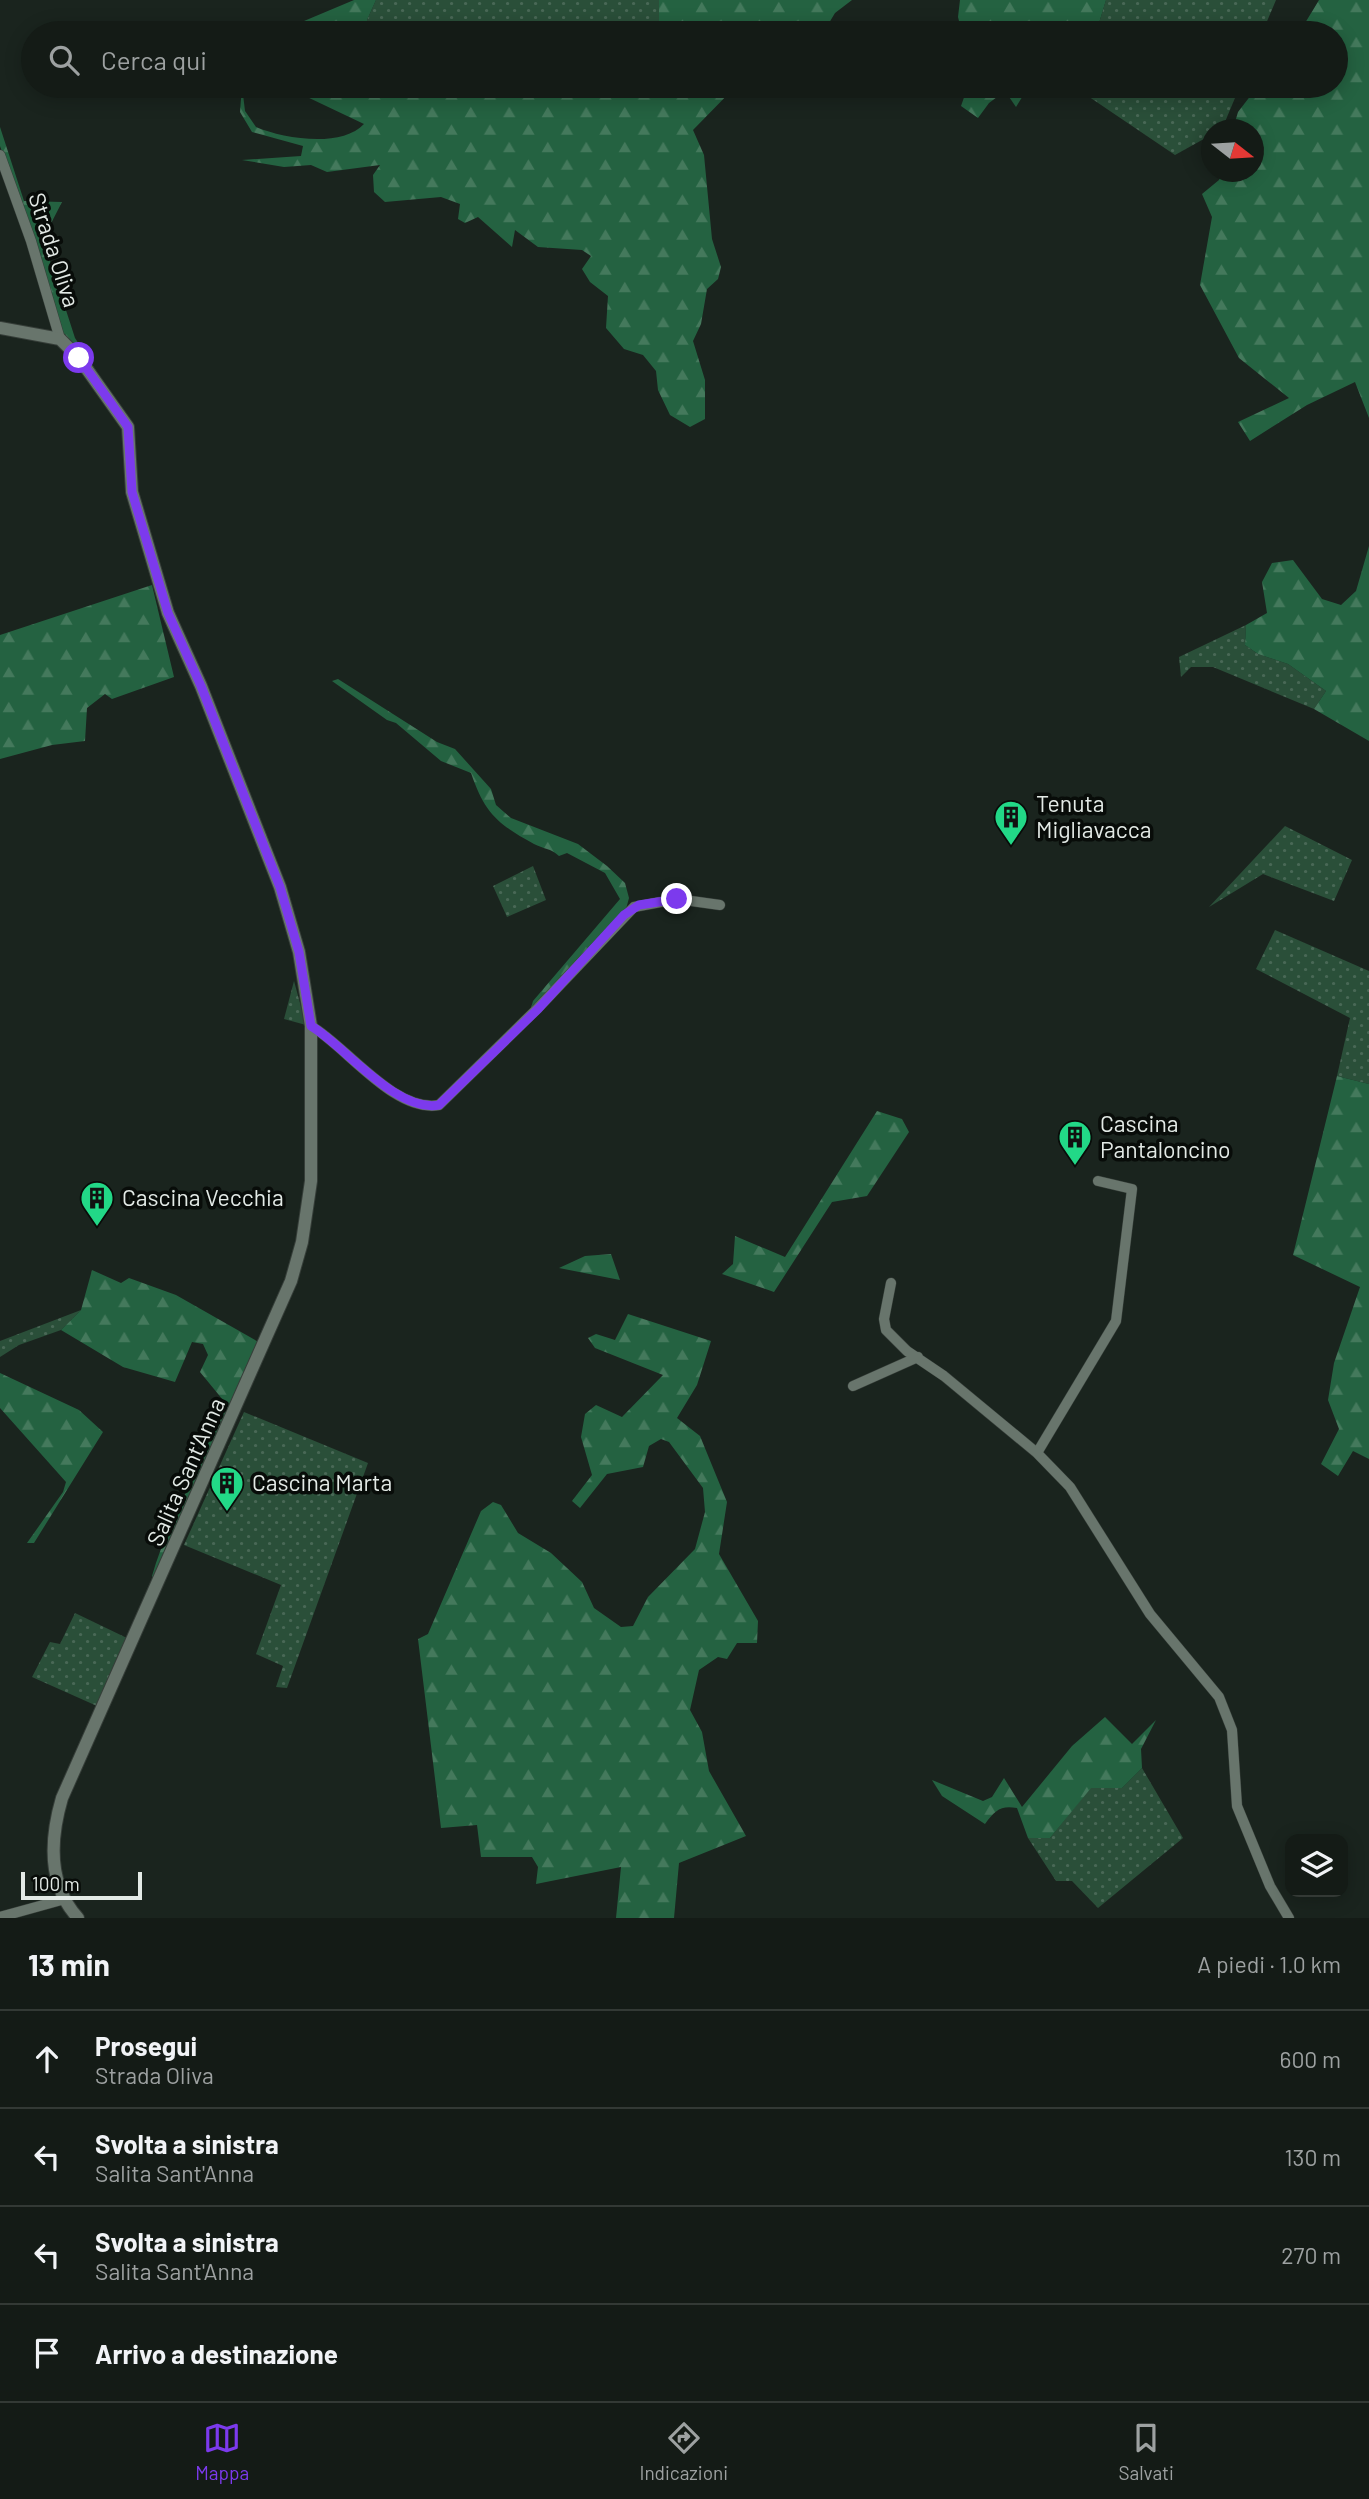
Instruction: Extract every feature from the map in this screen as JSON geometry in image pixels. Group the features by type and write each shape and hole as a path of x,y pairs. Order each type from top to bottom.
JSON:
{"street":[{"name":"Strada Oliva","path":"0,155 31,241 60,339 79,358 128,427 132,492 168,613 201,686 280,887 299,952 310,1022"},
{"path":"0,328 60,339"},
{"path":"310,1022 390,1090 427,1104 439,1105 538,1009 634,907 677,899 720,905"},
{"name":"Salita Sant'Anna","path":"78,1918 65,1899 55,1873 54,1833 62,1797 267,1342 298,1261 312,1173 310,1022"},
{"path":"1037,1453 1110,1335 1119,1308 1132,1189 1098,1181"},
{"path":"891,1283 884,1319 886,1330 1037,1453 1080,1500 1150,1614 1219,1697 1232,1730 1237,1807 1270,1886 1289,1918"},
{"path":"853,1386 918,1357"},
{"path":"0,1917 65,1899"}],"green space":[{"path":"354,0 376,0 367,21 304,21"},
{"path":"376,0 659,0 659,21 367,20"},
{"path":"659,0 852,0 835,13 830,21 659,21"},
{"path":"960,0 1106,0 1100,21 959,21"},
{"path":"1106,0 1276,0 1267,21 1100,21"},
{"path":"1319,0 1369,0 1369,418 1355,382 1307,405 1250,441 1238,422 1289,398 1239,358 1200,285 1212,217 1202,194 1217,182 1264,182 1264,119 1236,119 1249,98 1348,98 1348,21 1306,21"},
{"path":"241,98 243,98 245,111 256,127 297,138 328,139 354,132 364,124 309,98 724,98 693,130 704,155 712,239 721,267 718,279 707,289 701,324 693,341 705,380 705,419 690,427 670,415 658,390 656,371 643,355 624,349 606,328 608,296 590,282 582,269 591,256 582,250 538,247 515,230 512,247 478,217 465,223 458,219 460,204 441,197 385,202 374,192 373,175 380,165 327,172 311,165 284,167 242,160 301,156 303,146 252,132 240,112"},
{"path":"964,98 996,98 978,118 961,106"},
{"path":"1010,98 1022,98 1016,107"},
{"path":"1091,98 1235,98 1226,119 1201,119 1201,141 1175,155"},
{"path":"0,127 24,201 62,202 43,239 75,338 108,389 65,338 0,146"},
{"path":"1369,546 1369,741 1314,709 1326,691 1288,664 1258,654 1245,645 1246,625 1267,613 1262,582 1272,563 1293,560 1322,599 1341,605 1356,591"},
{"path":"152,585 174,677 112,699 105,694 87,708 85,741 52,745 0,759 0,635"},
{"path":"1246,625 1245,645 1258,654 1288,664 1326,691 1314,709 1213,667 1191,667 1181,677 1179,657"},
{"path":"338,679 437,742 455,749 491,789 496,805 511,818 578,844 625,883 629,898 626,909 531,1008 533,1001 620,899 605,873 567,853 559,856 502,824 482,799 471,773 441,761 396,723 387,720 332,681"},
{"path":"1285,826 1352,860 1334,901 1263,874 1209,907"},
{"path":"533,866 546,900 507,917 493,886"},
{"path":"1275,930 1369,971 1369,1084 1337,1076 1350,1018 1256,969"},
{"path":"294,981 306,1025 284,1019"},
{"path":"1337,1076 1369,1084 1369,1459 1353,1451 1338,1476 1321,1464 1339,1429 1328,1400 1334,1363 1360,1287 1293,1255"},
{"path":"877,1111 902,1119 909,1132 867,1196 832,1202 774,1292 722,1274 733,1264 735,1236 785,1257"},
{"path":"611,1254 620,1280 559,1268 585,1256"},
{"path":"92,1270 121,1283 129,1278 176,1295 262,1344 157,1583 152,1576 159,1553 208,1445 223,1400 200,1372 208,1355 203,1344 192,1342 175,1382 123,1367 61,1330 81,1310"},
{"path":"81,1310 61,1330 19,1345 0,1357 0,1341"},
{"path":"628,1314 711,1341 697,1385 677,1418 700,1436 727,1502 719,1554 758,1621 757,1643 737,1643 727,1659 718,1657 699,1670 690,1710 702,1732 709,1771 746,1836 679,1863 674,1918 616,1918 621,1867 536,1884 538,1867 532,1857 481,1857 477,1825 441,1828 418,1639 428,1634 481,1511 493,1502 501,1505 518,1533 551,1553 582,1582 594,1608 621,1627 633,1626 648,1597 695,1549 705,1512 703,1488 669,1442 661,1439 649,1446 643,1467 607,1474 580,1508 572,1501 592,1475 581,1437 585,1414 596,1405 622,1417 663,1375 595,1348 588,1338 596,1334 615,1340"},
{"path":"0,1373 79,1410 103,1432 34,1543 27,1543 63,1492 66,1482 0,1408"},
{"path":"244,1412 368,1463 287,1688 276,1687 283,1666 256,1654 281,1585 184,1545"},
{"path":"75,1613 129,1639 97,1706 32,1677 50,1642 60,1644"},
{"path":"1105,1717 1132,1744 1156,1720 1141,1749 1142,1768 1122,1788 1091,1788 1050,1838 1028,1838 1017,1808 999,1810 985,1824 942,1796 932,1780 983,1801 992,1797 1004,1778 1022,1807 1072,1746"},
{"path":"1142,1768 1183,1838 1098,1908 1072,1881 1056,1881 1028,1838 1050,1838 1091,1787 1122,1788"}],"place":[{"name":"Tenuta Migliavacca","path":"1011,847"},
{"name":"Cascina Pantaloncino","path":"1075,1167"},
{"name":"Cascina Vecchia","path":"97,1228"},
{"name":"Cascina Marta","path":"227,1513"}],"route":[{"path":"79,358 128,427 132,492 168,613 201,686 280,887 299,952 311,1026 380,1084 411,1099 439,1105 538,1009 624,915 639,905 677,899"}]}
